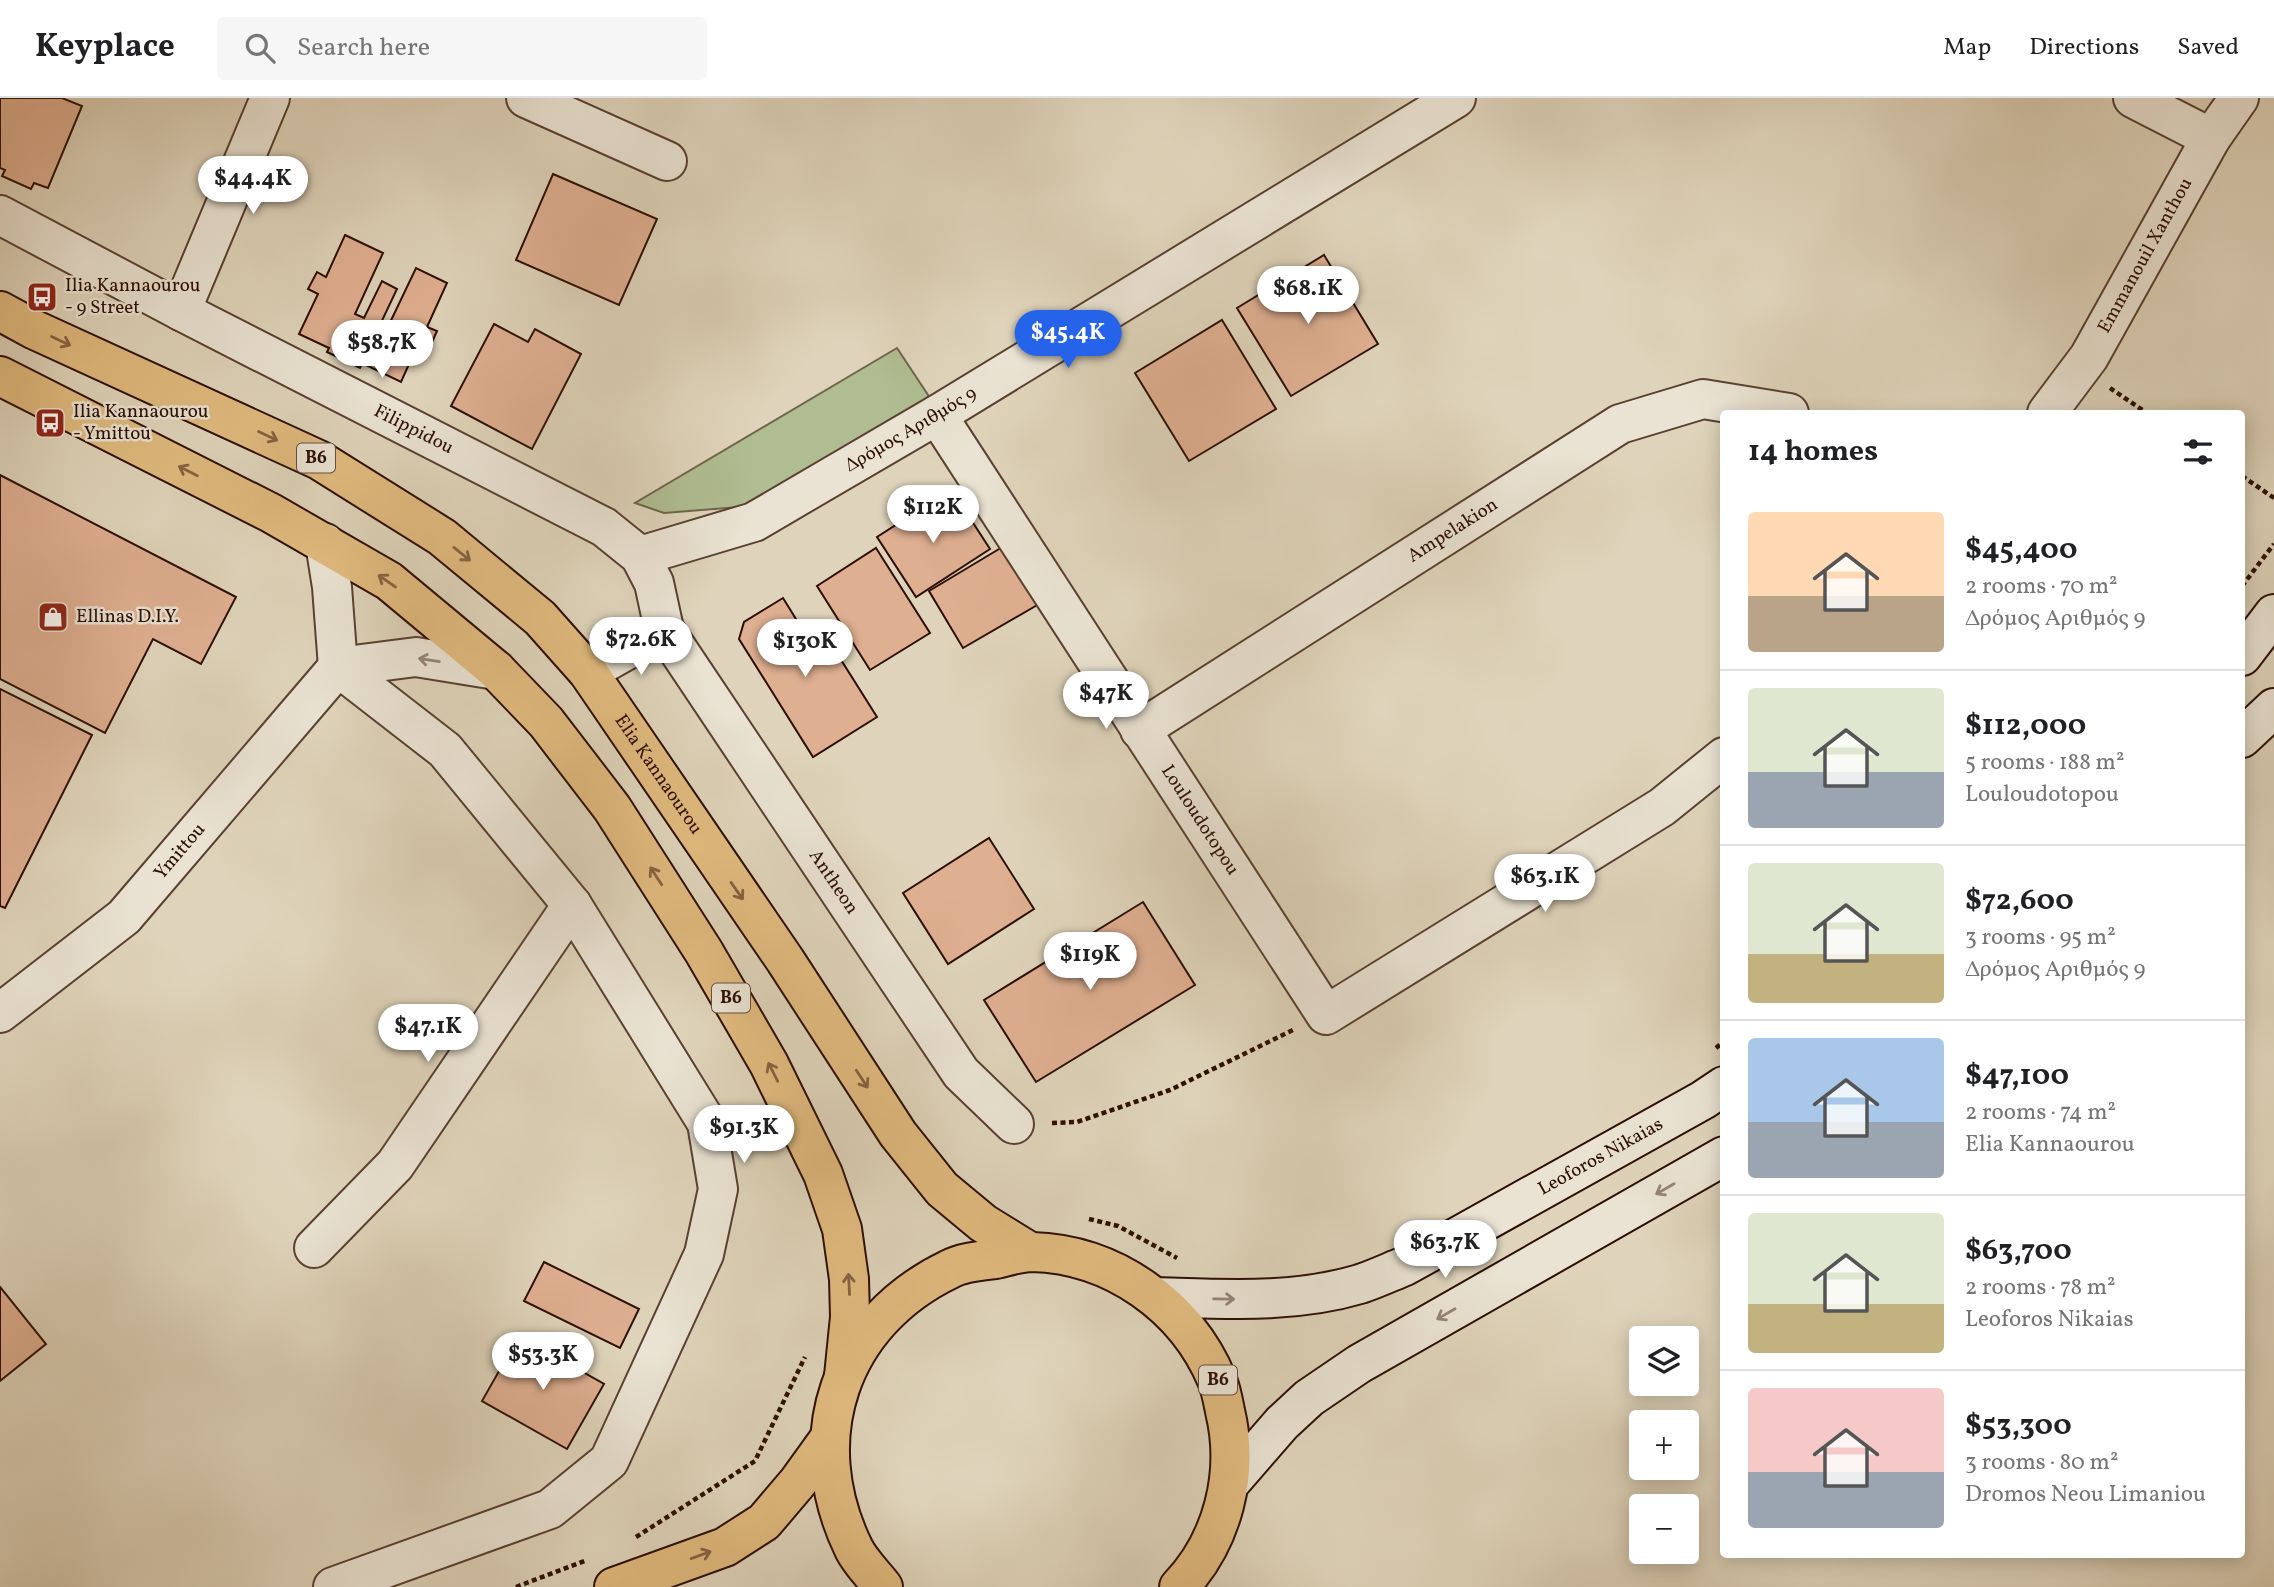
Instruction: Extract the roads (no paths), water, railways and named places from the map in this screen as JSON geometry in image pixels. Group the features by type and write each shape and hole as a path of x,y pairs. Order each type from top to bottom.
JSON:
{"main road":[{"name":"Elia Kannaourou","path":"0,311 35,330 318,460 442,537 540,618 588,672 785,960 898,1135 942,1189 983,1223 1030,1252"},
{"name":"B6","path":"0,376 325,543 389,581 496,670 546,722 612,808 704,952 769,1064 823,1174 842,1229 849,1279 850,1317 844,1376"},
{"name":"B6","path":"883,1587 855,1551 834,1497 829,1439 836,1397 844,1376 864,1341 887,1311 920,1286 952,1267 1030,1252 1063,1255 1097,1264 1128,1278 1156,1297 1193,1335 1218,1381 1230,1431 1229,1484 1216,1530 1206,1587"},
{"path":"614,1587 725,1547 764,1522 798,1482 829,1439"},
{"name":"B6","path":"1179,1587 1193,1572 1216,1530"}],"street":[{"path":"181,311 270,98"},
{"path":"526,98 667,161"},
{"name":"Δρόμος Αριθμός 9","path":"640,556 754,522 937,415 1456,98"},
{"path":"2133,98 2211,138"},
{"name":"Emmanouil Xanthou","path":"2049,410 2089,357 2211,138 2239,98"},
{"name":"Filippidou","path":"0,215 181,311 604,527 640,556 654,583 664,629"},
{"name":"Ampelakion","path":"1140,730 1620,424 1703,399 1770,410"},
{"name":"Louloudotopou","path":"937,415 1325,1014 1662,807 1720,760"},
{"path":"325,543 332,587 338,667 445,750 572,905 707,1123 718,1189 704,1254 609,1461 550,1509 332,1587"},
{"path":"2245,652 2274,614"},
{"path":"588,672 664,629"},
{"name":"Antheon","path":"664,629 961,1073 1014,1125"},
{"path":"338,667 416,657 496,670"},
{"name":"Ymittou","path":"0,1013 124,917 338,667"},
{"path":"314,1248 395,1165 572,905"},
{"name":"Leoforos Nikaias","path":"1156,1297 1261,1300 1315,1294 1361,1283 1405,1266 1703,1100 1716,1070"},
{"path":"1229,1484 1282,1423 1309,1398 1359,1364 1720,1158"}],"place":[{"name":"Ilia Kannaourou - 9 Street","path":"42,297"},
{"name":"Ilia Kannaourou - Ymittou","path":"50,423"},
{"name":"Ellinas D.I.Y.","path":"53,617"}]}
